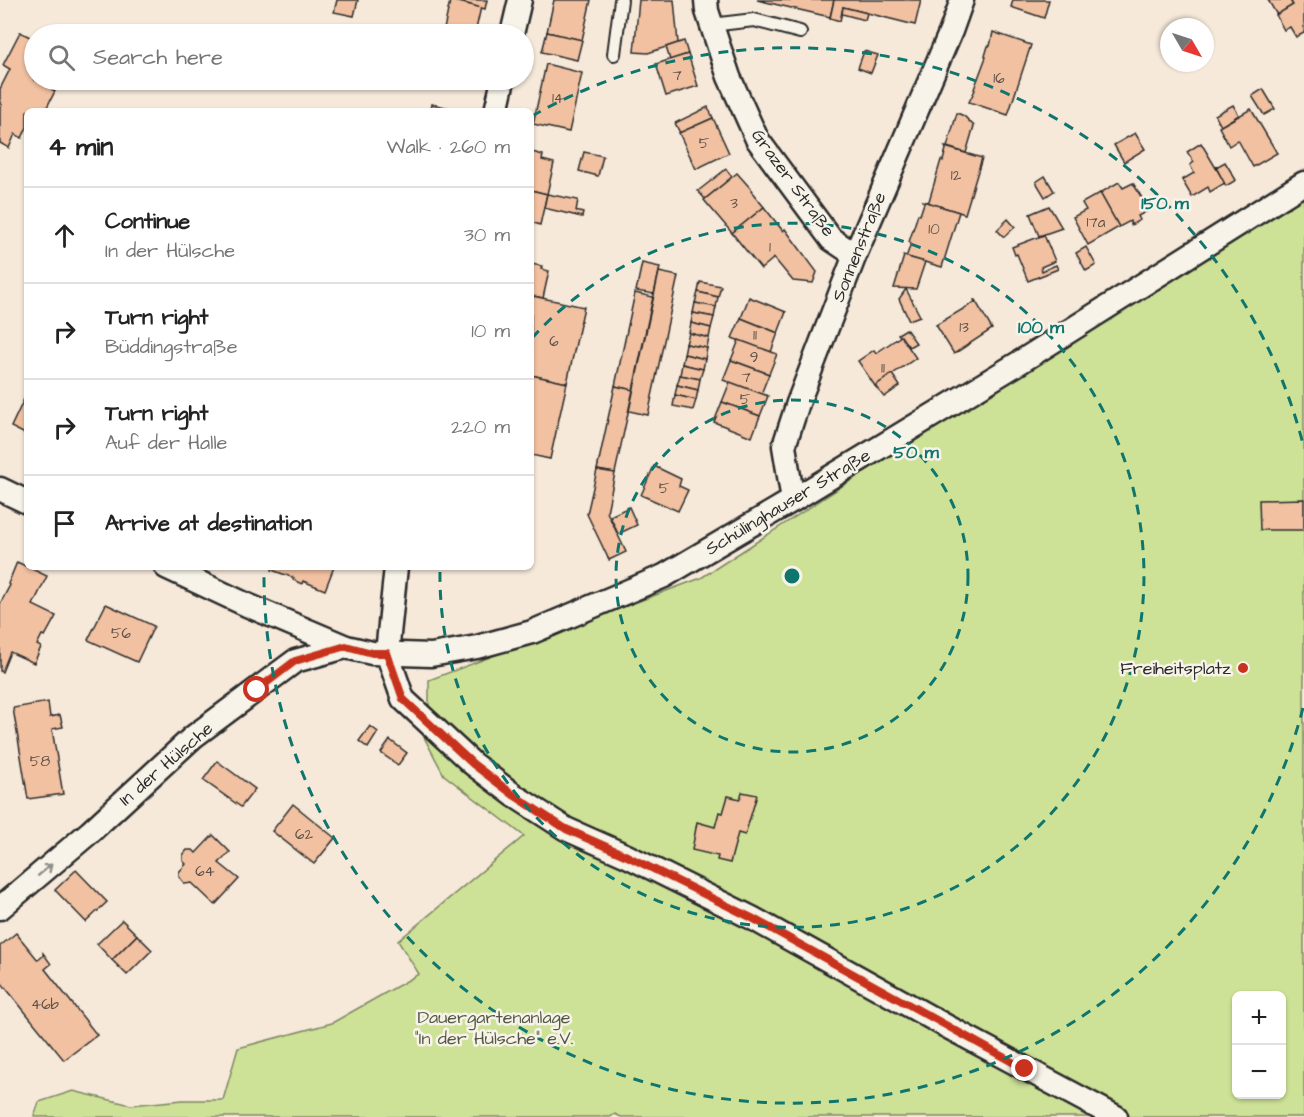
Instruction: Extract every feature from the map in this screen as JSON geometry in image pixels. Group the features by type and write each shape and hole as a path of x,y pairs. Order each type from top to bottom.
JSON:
{"street":[{"path":"514,24 520,0"},
{"name":"Grazer Straße","path":"706,0 711,25 729,77 757,139 831,239 855,255"},
{"name":"Sonnenstraße","path":"793,500 784,446 798,403 855,255 951,31 962,0"},
{"path":"497,108 501,90"},
{"name":"Schülinghauser Straße","path":"172,570 247,605 346,646 372,653 431,655 477,647 532,632 664,576 1017,364 1304,183"},
{"path":"0,489 24,501"},
{"path":"396,570 387,653 403,699 473,764 566,829 627,856 752,918 945,1026 1116,1117"},
{"name":"In der Hülsche","path":"0,908 90,832 193,737 295,661 346,646"}],"lane":[{"path":"614,54 621,0"},
{"path":"711,25 754,20 800,32"}],"green space":[{"name":"Dauergartenanlage \"In der Hülsche\" e.V.","path":"1304,186 1304,1117 621,1117 615,1114 610,1117 34,1117 39,1102 73,1091 131,1105 183,1100 223,1100 238,1048 332,1023 419,974 398,941 524,836 444,775 416,722 429,707 429,680 701,578"}],"building":[{"path":"337,0 358,0 354,16 334,12"},
{"path":"448,0 481,7 477,24 445,24 450,1"},
{"path":"465,0 487,0 485,9 464,3"},
{"path":"554,0 591,0 582,40 547,32"},
{"path":"639,0 674,0 678,43 648,53 634,52"},
{"path":"757,0 834,0 830,17"},
{"path":"834,0 921,0 915,25 843,7 840,21 830,18"},
{"path":"1013,0 1049,0 1044,18 1011,7"},
{"path":"1268,0 1290,0 1293,5 1277,15"},
{"path":"1290,0 1304,0 1304,33 1296,37 1290,27 1284,30 1276,15 1293,5"},
{"path":"843,7 867,13 865,20 842,14"},
{"path":"20,32 24,34 24,90 55,91 46,108 24,108 24,134 22,138 15,134 9,148 0,143 0,108 2,105 0,104 0,89 10,69 3,65"},
{"path":"547,32 582,40 577,60 542,52"},
{"path":"993,32 1031,45 1008,115 969,102"},
{"path":"684,41 688,54 670,60 666,47"},
{"path":"864,51 878,55 871,73 858,68"},
{"path":"688,54 698,86 666,96 656,64"},
{"path":"546,64 582,73 569,132 534,124"},
{"path":"1263,89 1275,109 1264,115 1252,96"},
{"path":"432,104 450,108 431,108"},
{"path":"1233,105 1239,115 1221,126 1215,115"},
{"path":"708,107 713,118 680,133 675,123"},
{"path":"1251,109 1277,153 1253,167 1238,140 1229,146 1219,127"},
{"path":"957,113 964,116 974,126 966,153 947,147"},
{"path":"713,118 729,153 696,169 679,133"},
{"path":"1135,133 1145,149 1124,162 1114,145"},
{"path":"1201,143 1225,183 1210,192 1208,187 1192,197 1182,180 1194,173 1190,165 1194,162 1187,152"},
{"path":"945,147 982,158 965,214 927,202 941,160 943,161"},
{"path":"584,152 603,156 598,176 579,171"},
{"path":"534,153 543,155 542,160 554,163 547,194 534,191"},
{"path":"1225,162 1236,180 1226,186 1216,167"},
{"path":"726,169 732,177 705,199 698,191"},
{"path":"737,173 764,207 732,233 704,200"},
{"path":"1045,176 1054,191 1045,197 1036,182"},
{"path":"1119,182 1123,188 1133,183 1149,210 1138,216 1140,220 1131,225 1130,221 1119,227 1100,193"},
{"path":"534,191 547,194 540,225 534,223"},
{"path":"1100,193 1119,227 1088,245 1073,217 1086,210 1082,203"},
{"path":"547,194 578,200 576,211 583,213 582,217 544,208"},
{"path":"923,201 959,212 942,267 904,256 907,255"},
{"path":"1049,206 1062,228 1039,236 1030,214"},
{"path":"764,207 783,231 785,229 817,272 813,283 793,281 774,258 761,269 732,233"},
{"path":"1008,219 1015,227 1004,237 997,230"},
{"path":"1044,235 1055,261 1041,267 1042,271 1056,265 1058,269 1028,281 1012,247"},
{"path":"1086,247 1096,265 1086,271 1076,253"},
{"path":"904,256 925,262 916,289 894,288"},
{"path":"642,263 660,267 654,294 636,291"},
{"path":"534,265 542,266 541,269 549,271 543,298 534,296"},
{"path":"659,272 678,276 648,415 629,411"},
{"path":"700,282 721,286 718,297 698,292"},
{"path":"906,289 920,316 909,320 899,299"},
{"path":"698,292 718,297 716,307 695,303"},
{"path":"635,293 653,297 633,390 615,386"},
{"path":"534,296 584,307 567,383 534,376"},
{"path":"749,297 786,312 778,333 741,318"},
{"path":"974,300 992,329 954,354 936,325 975,302"},
{"path":"695,303 716,307 714,317 693,313"},
{"path":"693,313 714,317 711,328 691,323"},
{"path":"741,318 778,333 771,352 732,338"},
{"path":"691,323 711,328 709,338 689,333"},
{"path":"906,329 916,343 909,347 898,334"},
{"path":"689,333 709,338 707,348 686,344"},
{"path":"901,336 916,358 875,386 858,361 874,350 876,353"},
{"path":"739,340 777,354 769,374 731,360"},
{"path":"686,344 707,348 705,359 684,354"},
{"path":"684,354 705,359 703,369 682,364"},
{"path":"731,360 769,374 761,394 723,380"},
{"path":"682,364 703,369 700,379 680,375"},
{"path":"892,374 900,386 884,397 875,386"},
{"path":"680,375 700,379 698,390 677,385"},
{"path":"534,376 567,383 550,459 534,456"},
{"path":"730,382 768,396 760,416 722,402"},
{"path":"677,385 698,390 696,400 675,395"},
{"path":"615,386 633,390 615,473 597,470"},
{"path":"675,395 696,400 693,410 673,406"},
{"path":"24,399 24,434 11,427"},
{"path":"722,402 760,416 752,437 714,422"},
{"path":"654,466 681,479 679,486 688,490 678,511 641,495"},
{"path":"597,470 615,473 607,512 626,552 609,560 587,514"},
{"path":"1304,499 1304,530 1260,530 1259,500"},
{"path":"629,507 637,525 618,534 610,516"},
{"path":"17,562 24,565 24,570 34,570 47,576 33,605 56,616 37,645 41,647 34,663 10,652 2,672 0,671 0,604 10,585 8,584"},
{"path":"272,570 333,570 325,590 303,581 302,584 293,580 294,578"},
{"path":"106,604 154,626 137,662 88,640"},
{"path":"48,702 50,717 60,715 63,727 52,729 63,794 28,799 13,708"},
{"path":"370,726 378,732 368,748 359,741"},
{"path":"390,740 407,753 398,765 381,753"},
{"path":"217,761 255,789 241,807 203,780"},
{"path":"742,792 757,795 745,835 738,833 730,863 717,860 718,856 692,850 697,822 715,827 719,812 723,813 728,796 740,799"},
{"path":"293,804 335,838 314,864 272,831"},
{"path":"213,835 230,852 219,863 239,879 215,905 192,883 185,884 179,877 179,872 186,864 183,861 183,855 187,850 193,850 196,853"},
{"path":"76,870 107,902 86,922 55,890"},
{"path":"122,920 137,935 112,960 97,944"},
{"path":"16,933 38,960 43,953 51,964 45,969 97,1035 64,1060 0,981 0,946"},
{"path":"137,935 152,950 127,975 112,960"}],"place":[{"name":"Freiheitsplatz","path":"1243,668"}],"route":[{"path":"257,690 295,661 346,646 372,653 387,653 403,699 473,764 515,796 566,829 627,856 752,918 1025,1069"}]}
